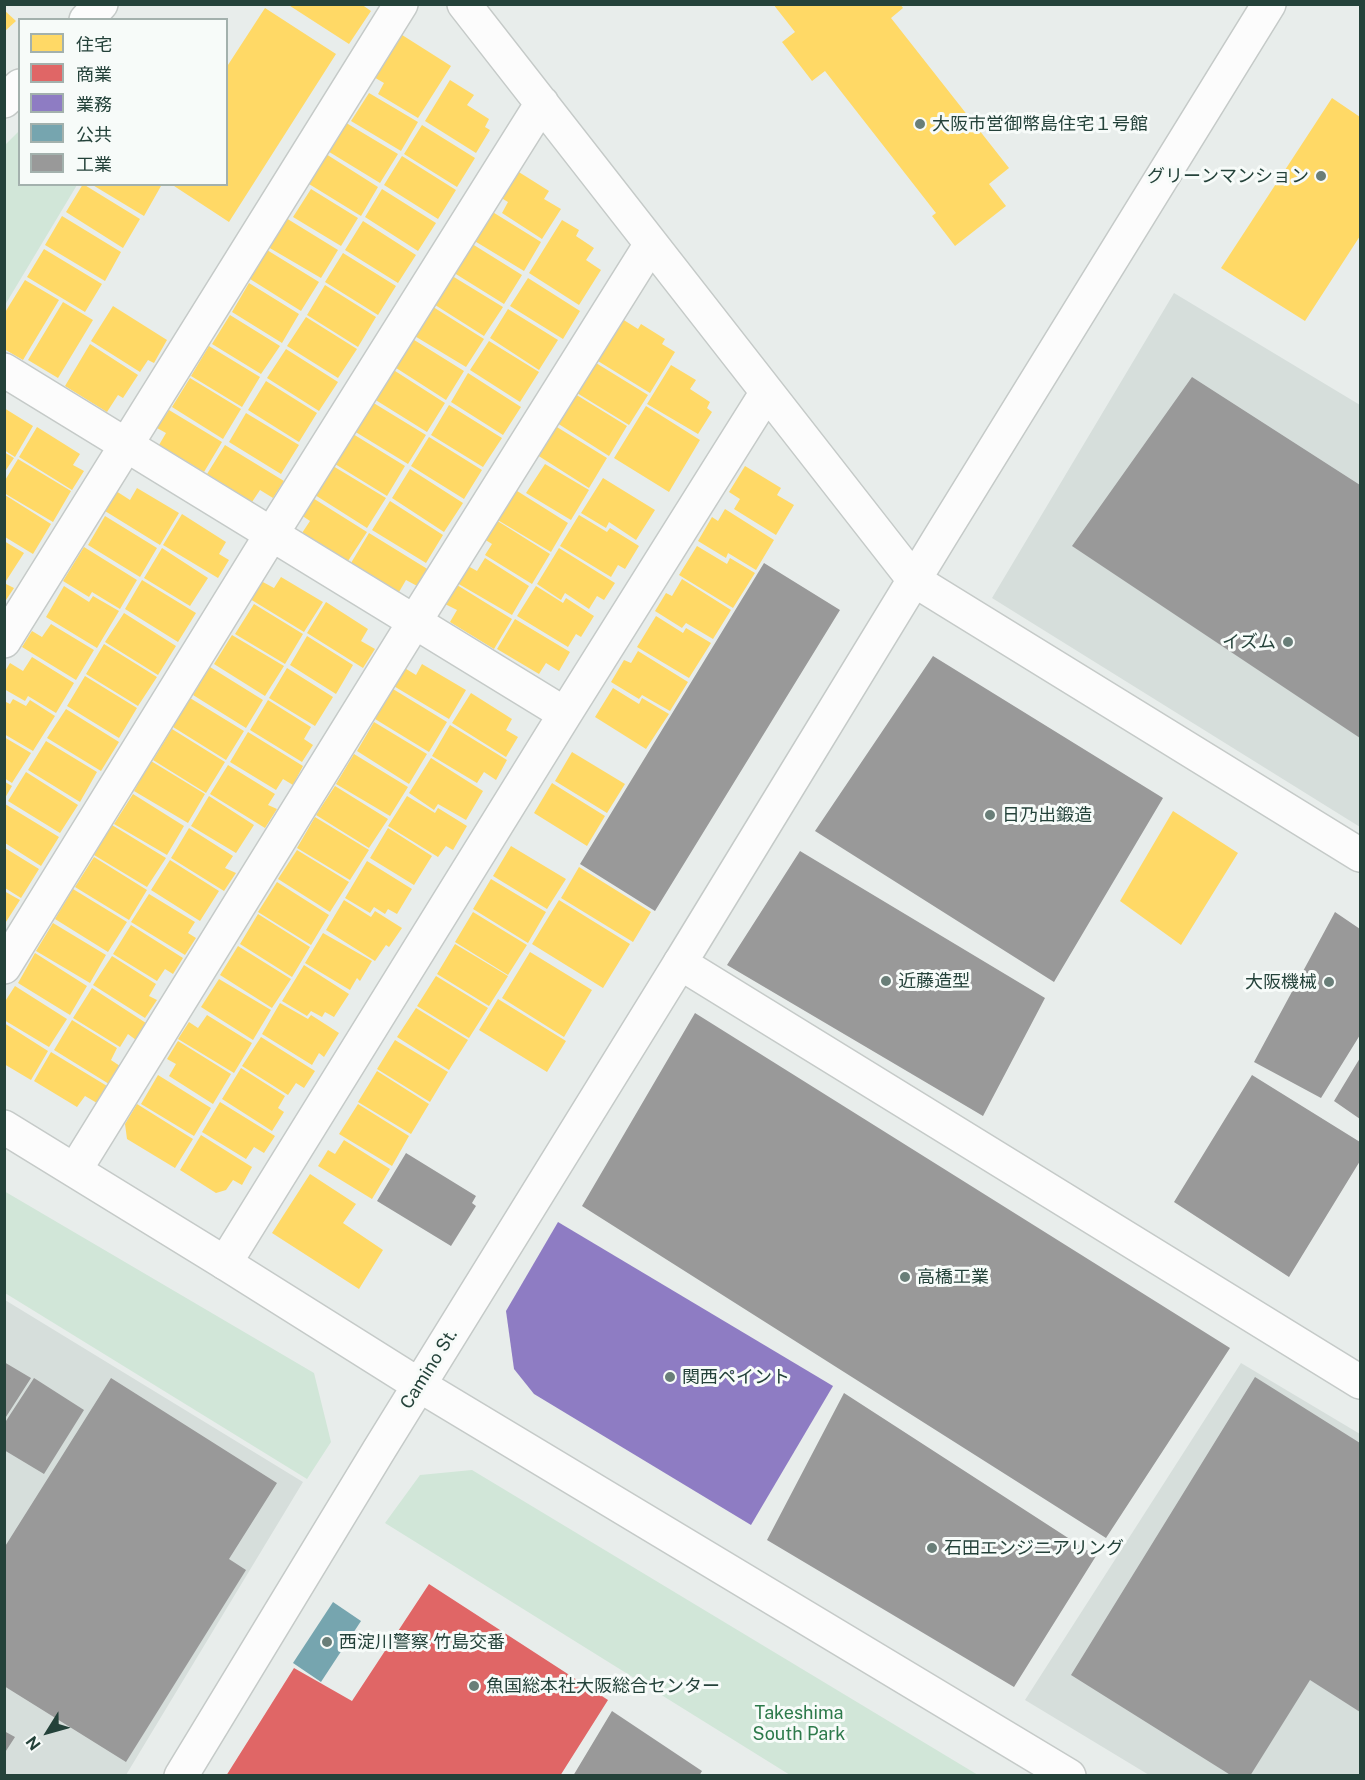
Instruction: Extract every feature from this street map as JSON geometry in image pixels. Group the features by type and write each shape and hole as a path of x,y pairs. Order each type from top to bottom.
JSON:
{"street":[{"path":"88,18 101,4"},
{"path":"4,641 401,4"},
{"path":"464,4 914,580 1360,855"},
{"name":"Camino St.","path":"181,1776 1269,4"},
{"path":"4,101 18,88"},
{"path":"4,966 542,103"},
{"path":"75,1170 651,244"},
{"path":"4,370 565,714"},
{"path":"225,1263 767,392"},
{"path":"680,963 1360,1382"},
{"path":"4,1127 419,1385 1070,1776"}],"shaded area":[{"path":"1174,293 1360,405 1360,827 992,598"},
{"path":"5,1300 303,1482 126,1775 5,1775"},
{"path":"1241,1363 1360,1434 1360,1775 1149,1775 1025,1700"}],"green space":[{"path":"18,132 18,186 76,186 5,305 5,145"},
{"path":"4,1191 314,1373 331,1442 307,1479 5,1293"},
{"name":"Takeshima South Park","path":"472,1470 978,1775 790,1775 385,1523 420,1475"}],"building: 住宅":[{"path":"287,4 361,4 371,11 349,44"},
{"name":"大阪市営御幣島住宅１号館","path":"773,4 900,4 903,8 891,18 1009,168 989,184 1006,206 955,246 932,216 936,213 825,71 812,81 782,42 795,32"},
{"path":"265,8 336,54 229,222 174,186 228,186 228,65"},
{"path":"4,10 16,21 4,32"},
{"path":"399,33 451,66 418,118 378,94 384,83 372,76"},
{"path":"450,80 474,95 467,105 489,119 485,127 490,130 476,153 425,121"},
{"path":"369,93 418,122 401,151 351,121"},
{"name":"グリーンマンション","path":"1332,98 1360,117 1360,236 1305,321 1221,268"},
{"path":"343,121 398,154 380,183 326,150"},
{"path":"422,125 475,158 457,187 404,154"},
{"path":"326,154 378,187 361,216 309,184"},
{"path":"402,156 456,190 438,219 384,185"},
{"path":"514,169 549,191 544,199 561,209 542,239 502,213 508,202 498,196"},
{"path":"82,186 86,186 140,219 123,248 66,212"},
{"path":"94,186 161,186 144,216"},
{"path":"311,189 358,218 341,246 293,217"},
{"path":"382,189 436,223 418,251 365,217"},
{"path":"491,211 541,242 524,271 473,240"},
{"path":"62,216 121,252 105,281 45,245"},
{"path":"286,218 338,250 321,278 268,247"},
{"path":"562,220 579,230 576,236 594,248 586,260 601,270 579,305 529,273"},
{"path":"363,221 416,255 398,283 345,250"},
{"path":"469,242 522,275 504,304 451,271"},
{"path":"44,249 102,284 85,312 27,277"},
{"path":"267,250 319,282 301,311 250,279"},
{"path":"343,253 396,286 378,315 325,282"},
{"path":"449,274 503,307 484,336 432,303"},
{"path":"528,278 580,311 563,339 510,306"},
{"path":"25,280 59,300 23,360 4,349 4,314"},
{"path":"249,283 299,314 282,343 232,312"},
{"path":"325,285 376,317 358,347 307,315"},
{"path":"63,302 93,320 58,378 28,360"},
{"path":"430,305 484,339 466,367 413,335"},
{"path":"113,306 167,340 154,363 148,360 140,372 91,341"},
{"path":"508,309 558,340 539,370 490,338"},
{"path":"230,315 280,346 261,374 212,344"},
{"path":"306,317 357,349 338,378 287,346"},
{"path":"619,317 638,329 641,324 665,339 662,344 675,352 650,393 593,358"},
{"path":"411,338 464,371 446,400 393,366"},
{"path":"489,341 539,372 520,402 470,370"},
{"path":"90,344 138,375 123,398 118,395 107,412 65,386"},
{"path":"209,346 260,377 242,407 191,376"},
{"path":"286,349 338,382 319,411 267,378"},
{"path":"596,363 648,395 629,425 577,393"},
{"path":"671,365 696,380 690,389 710,402 707,408 712,412 698,434 647,404"},
{"path":"392,369 445,403 427,432 374,399"},
{"path":"468,373 521,407 503,435 451,402"},
{"path":"190,378 241,409 223,439 172,407"},
{"path":"266,381 317,413 299,442 248,410"},
{"path":"575,394 627,426 609,456 557,423"},
{"path":"372,402 426,435 408,464 354,431"},
{"path":"449,405 502,438 483,467 431,435"},
{"path":"646,406 700,440 669,492 614,458"},
{"path":"4,408 33,426 15,457 4,450"},
{"path":"169,410 222,442 204,472 159,445 166,433 157,428"},
{"path":"246,413 299,445 281,474 229,442"},
{"path":"552,424 607,458 589,488 534,453"},
{"path":"37,427 80,454 73,465 84,471 72,490 19,457"},
{"path":"353,434 405,466 387,496 335,464"},
{"path":"429,437 482,470 464,499 411,466"},
{"path":"225,445 284,481 273,498 260,490 252,502 207,474"},
{"path":"4,452 14,458 4,473"},
{"path":"18,459 71,491 53,522 4,493 4,482"},
{"path":"545,464 589,490 571,520 526,493"},
{"path":"333,466 386,498 367,528 315,495"},
{"path":"745,466 781,488 777,495 794,505 776,535 734,509 740,499 729,492"},
{"path":"410,469 463,503 444,532 392,498"},
{"path":"603,478 655,510 636,540 609,522 606,528 581,513"},
{"path":"137,488 179,513 160,545 105,511 116,491 130,500"},
{"path":"514,489 568,523 551,552 496,519"},
{"path":"5,495 51,524 33,554 5,537"},
{"path":"308,495 367,532 348,561 302,533 310,521 298,513"},
{"path":"390,501 443,535 426,563 372,530"},
{"path":"725,509 774,540 756,570 728,553 726,558 698,541 712,517 718,521"},
{"path":"182,514 226,542 219,554 229,560 218,578 163,545"},
{"path":"579,515 607,532 610,528 639,546 625,569 618,565 611,577 560,546"},
{"path":"105,516 157,548 140,577 88,545"},
{"path":"496,520 550,554 532,584 485,555 492,544 484,539"},
{"path":"369,533 429,570 419,587 406,580 399,592 351,563"},
{"path":"4,541 24,553 6,581 4,580"},
{"path":"697,546 727,564 730,558 755,573 733,608 679,575"},
{"path":"84,547 137,580 120,609 92,592 89,597 63,581"},
{"path":"162,548 208,578 190,606 144,578"},
{"path":"559,548 615,583 604,600 597,596 589,609 565,593 561,600 537,584"},
{"path":"485,558 529,586 512,615 457,583 468,566 477,571"},
{"path":"281,577 323,602 304,632 250,599 261,581 274,588"},
{"path":"682,579 731,610 713,639 686,623 682,628 655,611 666,593 672,596"},
{"path":"142,580 196,613 178,642 125,609"},
{"path":"4,583 14,588 4,603"},
{"path":"457,585 512,619 494,649 450,622 457,610 445,604"},
{"path":"64,586 89,602 93,596 119,611 97,648 46,617"},
{"path":"536,586 563,603 566,598 594,616 581,637 576,634 568,647 517,616"},
{"path":"326,602 368,629 361,641 375,649 363,668 307,633"},
{"path":"254,604 303,634 285,664 235,634"},
{"path":"124,613 176,646 158,675 105,642"},
{"path":"656,616 683,633 686,628 711,643 689,678 637,647"},
{"path":"515,619 570,652 559,671 546,663 539,674 497,649"},
{"path":"51,624 94,650 76,680 22,647 32,631 42,637"},
{"path":"232,635 284,666 265,696 214,664"},
{"path":"307,636 353,665 336,694 290,665"},
{"path":"104,644 157,677 138,706 86,674"},
{"path":"638,651 688,682 670,711 642,695 639,699 611,682 624,660 631,663"},
{"path":"32,657 74,683 56,713 28,696 25,701 4,689 4,673 10,663 23,671"},
{"path":"422,664 466,690 449,719 392,685 403,667 416,675"},
{"path":"210,667 263,700 246,728 193,695"},
{"path":"287,668 333,697 315,726 269,698"},
{"path":"85,676 137,708 119,738 67,706"},
{"path":"613,688 639,704 642,698 669,714 646,749 595,717"},
{"path":"393,689 447,722 429,752 375,719"},
{"path":"471,693 512,719 506,730 518,737 506,757 452,723"},
{"path":"190,698 244,731 226,760 173,727"},
{"path":"13,699 26,706 30,700 55,716 33,751 4,734 4,701 10,704"},
{"path":"268,700 311,727 304,739 313,745 302,762 250,730"},
{"path":"66,709 119,742 101,771 47,738"},
{"path":"374,722 427,754 409,784 357,751"},
{"path":"450,725 507,760 496,780 484,772 477,783 432,756"},
{"path":"172,729 225,762 206,793 153,760"},
{"path":"248,732 303,766 293,785 283,779 276,790 230,762"},
{"path":"4,737 31,753 12,783 4,778"},
{"path":"46,741 97,772 80,802 28,770"},
{"path":"572,752 625,784 607,813 555,781"},
{"path":"354,754 408,787 390,816 336,784"},
{"path":"431,758 483,791 466,820 438,804 434,810 409,793"},
{"path":"151,761 205,794 188,823 134,791"},
{"path":"228,765 275,794 268,805 277,809 265,828 210,794"},
{"path":"26,772 78,805 60,833 8,801"},
{"path":"5,782 12,786 5,798"},
{"path":"552,783 605,816 587,846 534,813"},
{"path":"335,786 388,819 369,848 316,815"},
{"path":"133,794 184,826 167,855 114,824"},
{"path":"209,796 254,825 236,853 191,826"},
{"path":"407,796 435,813 438,808 467,826 453,850 446,846 438,857 388,826"},
{"path":"5,804 59,837 41,866 5,843"},
{"path":"1173,811 1238,853 1181,945 1120,901"},
{"path":"315,817 369,850 350,880 297,848"},
{"path":"112,825 166,858 147,887 94,855"},
{"path":"189,828 233,856 225,868 236,873 224,891 171,858"},
{"path":"388,828 432,856 414,885 370,858"},
{"path":"511,846 566,879 547,909 493,876"},
{"path":"5,848 39,869 21,898 5,888"},
{"path":"297,850 349,882 330,912 278,879"},
{"path":"94,857 147,890 129,920 75,887"},
{"path":"170,860 219,891 200,921 151,890"},
{"path":"367,861 412,889 397,914 388,909 385,914 374,907 370,913 345,898"},
{"path":"579,867 651,912 633,942 561,898"},
{"path":"491,879 546,912 528,943 473,909"},
{"path":"277,882 329,915 311,945 258,912"},
{"path":"73,889 127,922 108,952 55,919"},
{"path":"4,891 20,900 4,925"},
{"path":"149,894 195,922 188,933 196,938 185,955 131,922"},
{"path":"344,900 371,917 375,911 402,928 389,947 386,945 375,961 326,930"},
{"path":"559,900 630,944 603,988 532,944"},
{"path":"473,912 527,945 508,975 455,942"},
{"path":"258,914 310,947 292,977 240,944"},
{"path":"53,923 106,955 90,983 36,951"},
{"path":"131,925 183,958 173,974 165,969 157,981 113,954"},
{"path":"323,933 372,961 360,981 357,978 350,990 305,963"},
{"path":"455,944 508,976 489,1006 437,974"},
{"path":"238,946 291,979 272,1008 220,975"},
{"path":"530,952 592,990 564,1037 502,998"},
{"path":"35,953 87,986 70,1015 18,983"},
{"path":"112,956 156,984 149,996 157,1000 145,1018 93,985"},
{"path":"304,965 349,994 334,1017 325,1012 322,1017 311,1011 307,1016 282,1001"},
{"path":"436,976 488,1008 469,1038 417,1006"},
{"path":"219,979 271,1010 253,1040 201,1007"},
{"path":"15,986 67,1019 49,1047 4,1020 4,1003"},
{"path":"92,988 146,1023 136,1040 128,1034 120,1047 73,1018"},
{"path":"498,999 566,1041 547,1072 479,1030"},
{"path":"280,1003 308,1019 311,1015 339,1033 324,1057 319,1053 312,1065 262,1034"},
{"path":"416,1008 468,1040 449,1070 397,1037"},
{"path":"207,1015 252,1043 234,1073 178,1039 189,1022 198,1028"},
{"path":"72,1020 117,1048 111,1060 120,1066 109,1084 54,1050"},
{"path":"4,1023 48,1051 31,1080 4,1064"},
{"path":"261,1037 315,1071 304,1088 296,1083 288,1095 242,1066"},
{"path":"395,1040 448,1072 430,1102 377,1069"},
{"path":"178,1041 231,1074 213,1104 169,1076 176,1064 167,1059"},
{"path":"51,1052 107,1086 97,1103 85,1096 77,1107 34,1081"},
{"path":"241,1068 285,1096 278,1108 284,1112 272,1131 222,1099"},
{"path":"377,1071 429,1104 411,1134 358,1102"},
{"path":"158,1075 211,1108 194,1136 141,1104"},
{"path":"220,1102 275,1136 264,1153 254,1147 246,1159 202,1132"},
{"path":"137,1104 193,1139 175,1168 127,1139 125,1124"},
{"path":"358,1104 409,1136 392,1166 339,1134"},
{"path":"201,1135 252,1167 242,1185 233,1180 226,1190 216,1193 180,1170"},
{"path":"344,1140 390,1169 372,1199 318,1166 328,1150 335,1154"},
{"path":"310,1174 356,1204 343,1223 383,1250 359,1289 272,1233"}],"building: 商業":[{"name":"魚国総本社大阪総合センター","path":"429,1584 608,1700 560,1776 226,1776 294,1668 352,1701"}],"building: 業務":[{"name":"関西ペイント","path":"558,1222 833,1386 751,1525 534,1394 514,1369 506,1311"}],"building: 公共":[{"name":"西淀川警察 竹島交番","path":"333,1602 361,1621 321,1682 293,1663"}],"building: 工業":[{"name":"イズム","path":"1192,377 1360,485 1360,738 1072,546"},
{"path":"764,563 840,610 655,911 580,864"},
{"name":"日乃出鍛造","path":"933,656 1163,798 1054,982 815,831"},
{"name":"近藤造型","path":"800,851 1045,998 983,1116 727,965"},
{"name":"大阪機械","path":"1335,912 1360,929 1360,1035 1321,1098 1254,1062"},
{"name":"高橋工業","path":"695,1013 1230,1348 1106,1538 582,1206"},
{"path":"1360,1058 1360,1119 1334,1101"},
{"path":"1252,1075 1360,1142 1360,1161 1289,1277 1174,1202"},
{"path":"406,1153 476,1196 472,1203 476,1206 451,1246 377,1201"},
{"path":"4,1362 31,1378 4,1420"},
{"path":"1255,1377 1360,1443 1360,1712 1310,1680 1250,1776 1232,1776 1071,1675"},
{"path":"34,1378 84,1410 44,1474 4,1450 4,1424"},
{"path":"111,1378 277,1483 229,1559 246,1570 126,1762 4,1686 4,1548"},
{"name":"石田エンジニアリング","path":"844,1393 1096,1556 1014,1687 767,1540"},
{"path":"612,1711 702,1771 699,1776 573,1776"},
{"path":"4,1731 15,1737 4,1754"}],"place":[{"name":"大阪市営御幣島住宅１号館","path":"920,124"},
{"name":"グリーンマンション","path":"1321,176"},
{"name":"イズム","path":"1288,642"},
{"name":"日乃出鍛造","path":"990,815"},
{"name":"近藤造型","path":"886,981"},
{"name":"大阪機械","path":"1329,982"},
{"name":"高橋工業","path":"905,1277"},
{"name":"関西ペイント","path":"670,1377"},
{"name":"石田エンジニアリング","path":"932,1548"},
{"name":"西淀川警察 竹島交番","path":"327,1642"},
{"name":"魚国総本社大阪総合センター","path":"474,1686"}]}
